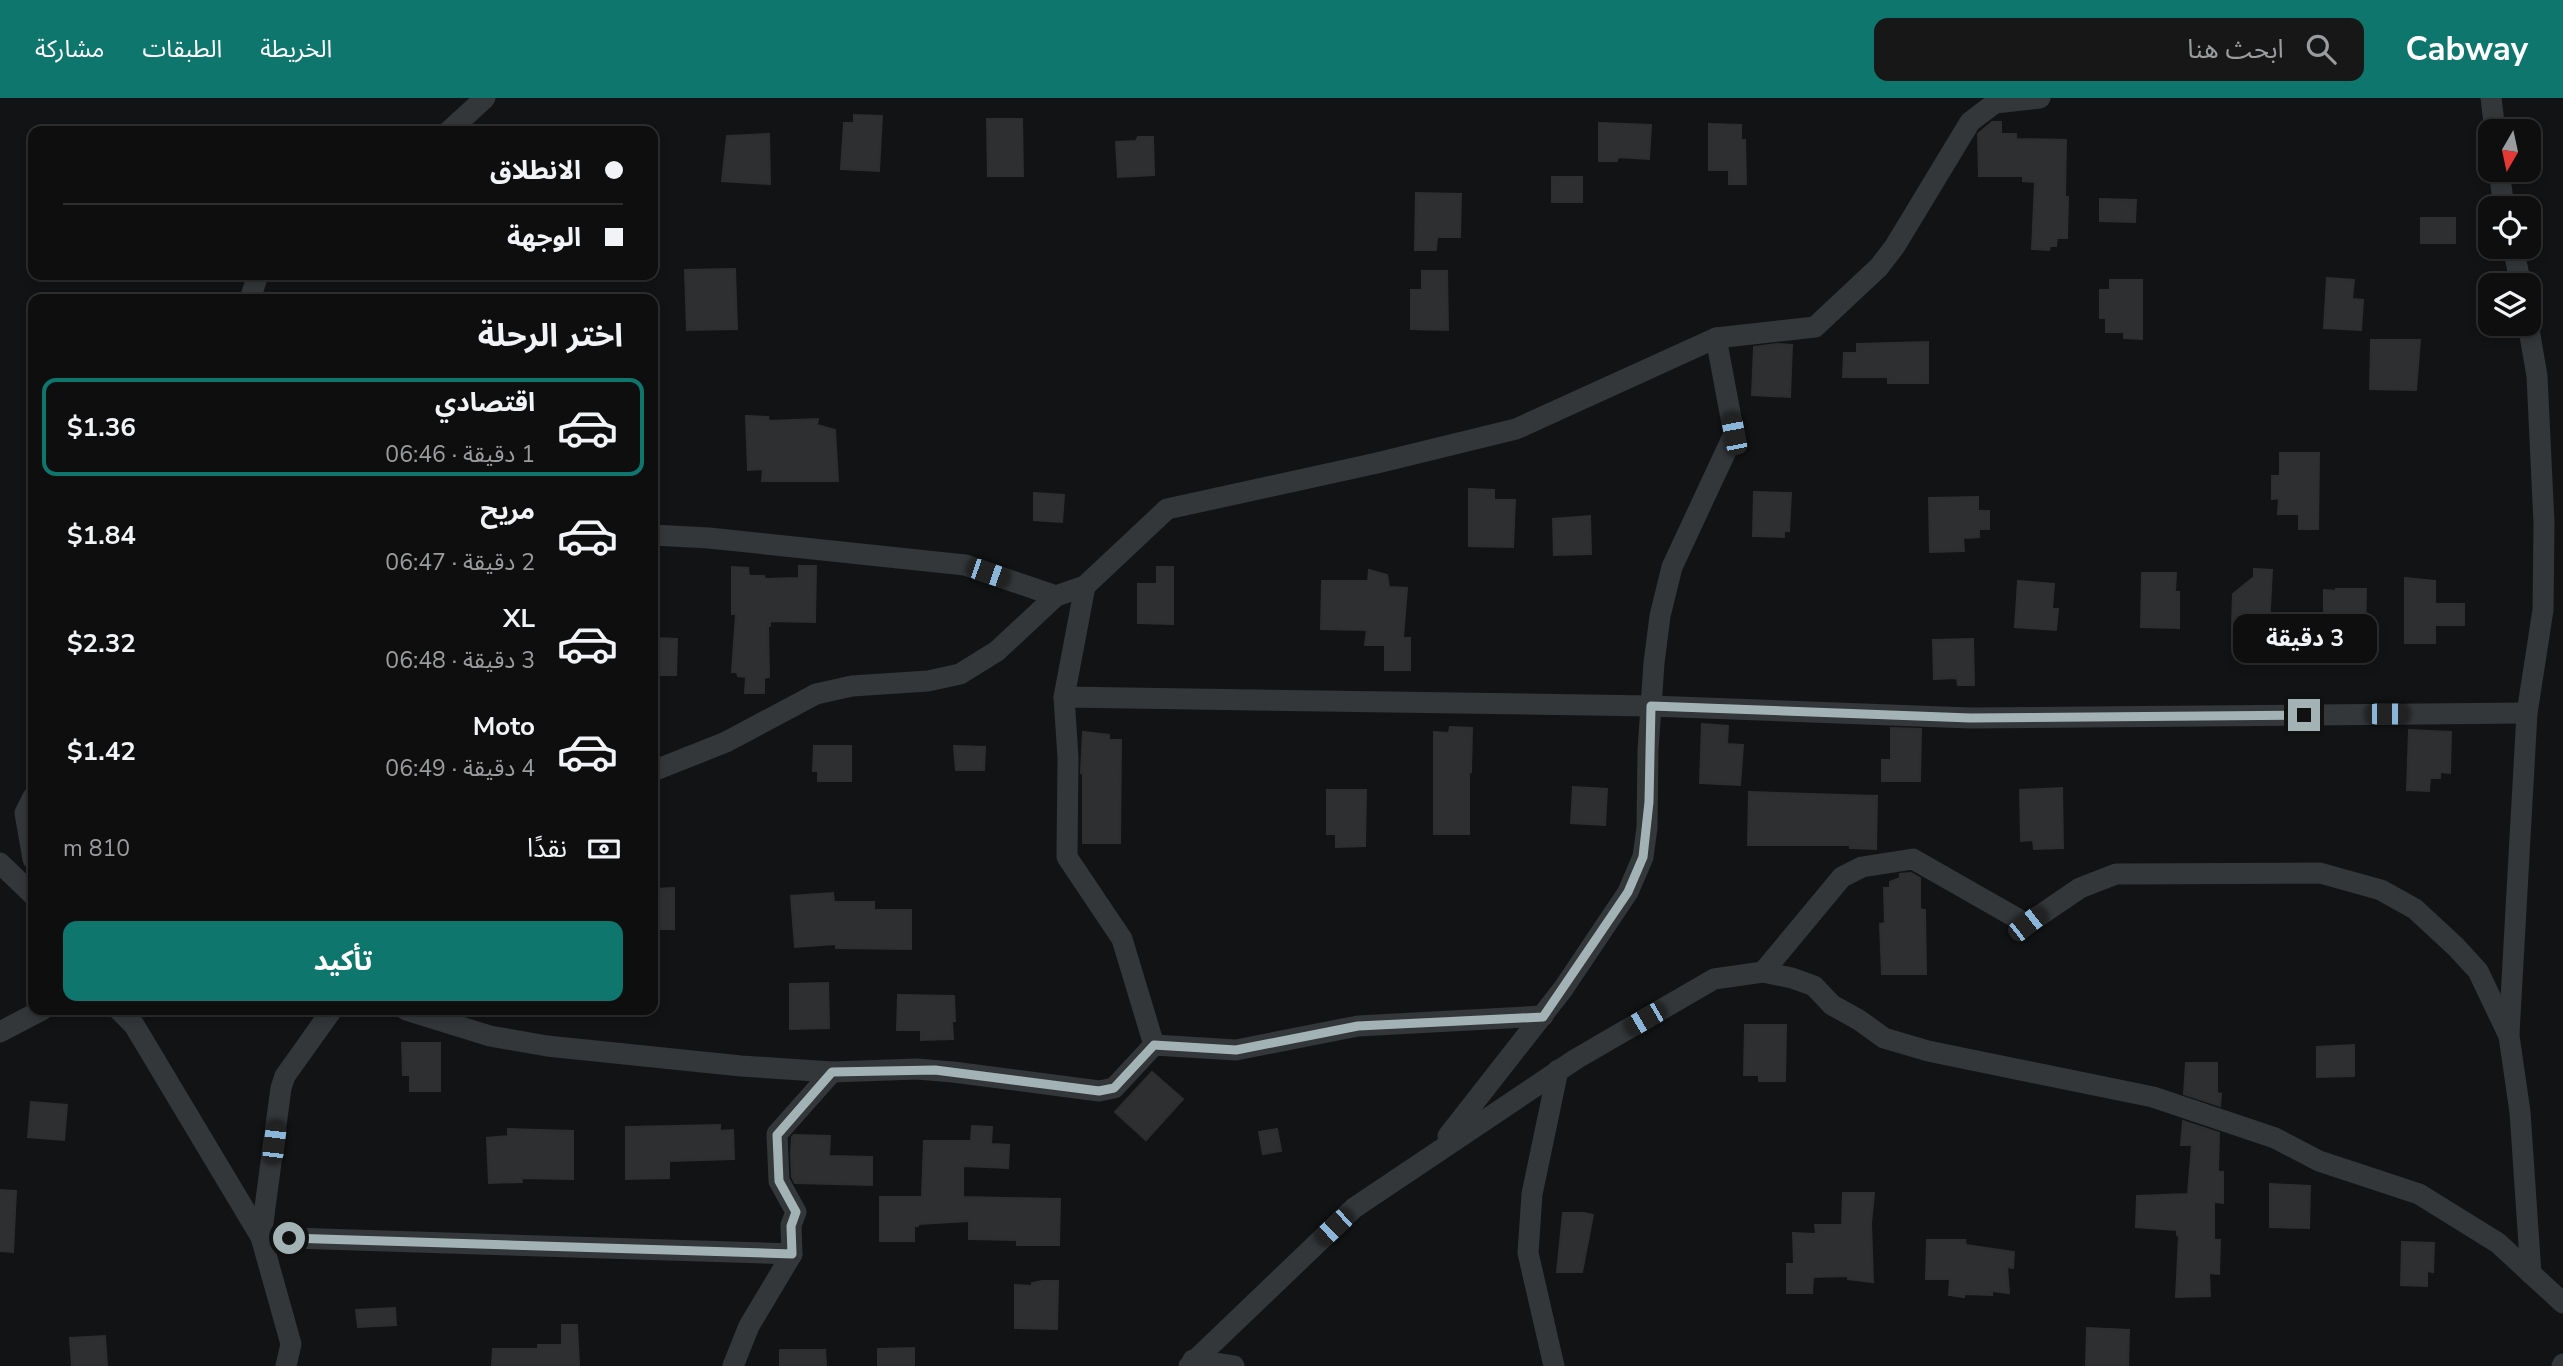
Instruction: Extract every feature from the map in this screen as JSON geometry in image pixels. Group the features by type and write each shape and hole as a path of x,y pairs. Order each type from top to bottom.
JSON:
{"street":[{"path":"454,126 485,98"},
{"path":"658,769 726,742 816,694 852,686 928,681 960,674 998,651 1056,596 1085,586 1167,509 1516,429 1716,338 1815,327 1879,267 1895,246 1970,122 1995,103 2040,98"},
{"path":"2491,98 2494,119"},
{"path":"2530,336 2537,376 2544,523 2543,610 2527,713 2509,1036 2520,1112 2531,1274"},
{"path":"1435,1153 1543,1017 1628,892 1643,857 1648,815 1651,706 1660,616 1672,567 1734,434 1716,338"},
{"path":"658,535 709,538 965,565 1056,596"},
{"path":"1085,586 1064,697 1068,758 1067,857 1122,939 1154,1045"},
{"path":"1064,697 1651,706 1970,718 2527,713"},
{"path":"28,808 28,826"},
{"path":"1762,972 1842,877 1862,867 1913,859 2027,924 2080,888 2116,874 2320,873 2381,890 2415,909 2478,971 2509,1036"},
{"path":"0,863 28,890"},
{"path":"1191,1363 1354,1208 1558,1070 1714,979 1762,972 1814,985 1832,1005 1884,1038 1928,1051 2153,1097 2275,1138 2319,1161 2419,1194 2498,1243 2563,1303"},
{"path":"0,1032 32,1015"},
{"path":"124,1015 134,1025 261,1237 290,1344 286,1366"},
{"path":"261,1237 281,1088 285,1076 328,1015"},
{"path":"421,1015 490,1036 547,1046 741,1066 832,1072 917,1069 1099,1091 1114,1088 1154,1045"},
{"path":"1154,1045 1236,1050 1358,1026 1543,1017"},
{"path":"1555,1366 1528,1253 1532,1194 1558,1070"},
{"path":"733,1366 749,1326 792,1254 791,1226 796,1212 779,1181 777,1135 832,1072"},
{"path":"261,1237 792,1254"},
{"path":"1191,1363 1234,1366"}],"building":[{"path":"854,115 882,116 879,171 841,169 844,123 854,123"},
{"path":"987,119 1022,119 1023,176 988,176"},
{"path":"1992,122 2001,122 2001,134 2016,134 2016,139 2066,140 2067,238 2057,238 2056,246 2050,246 2049,250 2032,249 2035,182 2023,181 2023,176 1979,176 1978,134"},
{"path":"1599,123 1651,125 1649,159 1618,157 1617,161 1599,161"},
{"path":"1709,124 1741,125 1741,140 1745,140 1746,184 1729,184 1729,170 1709,170"},
{"path":"769,134 770,184 722,181 727,136"},
{"path":"1138,137 1153,137 1154,175 1118,177 1116,142 1136,141"},
{"path":"1552,177 1582,177 1582,202 1552,202"},
{"path":"1416,193 1461,194 1460,237 1437,237 1436,250 1415,250"},
{"path":"2100,199 2136,200 2135,222 2100,221"},
{"path":"2421,218 2455,218 2455,243 2421,243"},
{"path":"735,269 737,329 687,330 685,270"},
{"path":"1422,271 1447,271 1448,330 1411,329 1411,290 1422,290"},
{"path":"2327,278 2354,280 2352,299 2363,300 2361,330 2324,328"},
{"path":"2110,280 2142,280 2142,339 2124,338 2124,332 2106,332 2106,318 2100,318 2100,290 2110,290"},
{"path":"2371,340 2420,340 2416,390 2370,389"},
{"path":"1928,342 1928,383 1888,383 1888,377 1843,377 1844,353 1857,353 1857,344"},
{"path":"1792,345 1790,397 1752,395 1754,347"},
{"path":"746,416 768,417 769,421 818,419 817,425 835,430 838,481 762,481 763,469 748,470"},
{"path":"2280,453 2319,453 2318,529 2299,529 2299,514 2278,514 2279,498 2272,499 2272,476 2280,476"},
{"path":"1469,489 1494,490 1494,500 1515,500 1513,547 1469,546"},
{"path":"1754,492 1791,493 1789,531 1784,531 1784,537 1753,536"},
{"path":"1034,493 1064,495 1062,522 1034,520"},
{"path":"1978,497 1978,511 1989,511 1989,529 1979,529 1979,537 1963,538 1964,551 1930,552 1929,498"},
{"path":"1590,516 1591,554 1554,555 1553,519"},
{"path":"799,566 816,566 815,622 770,621 769,677 764,678 764,693 745,693 746,677 732,672 736,614 732,614 732,567 748,568 749,576 764,576 765,579 799,578"},
{"path":"1157,567 1173,567 1173,624 1138,623 1138,584 1157,584"},
{"path":"2254,569 2272,570 2269,627 2232,626 2233,594 2254,577"},
{"path":"1369,570 1387,575 1389,587 1407,588 1403,638 1410,638 1410,670 1385,670 1385,645 1365,645 1367,630 1321,629 1322,581 1368,581"},
{"path":"2142,573 2176,573 2179,628 2141,627"},
{"path":"2405,578 2435,581 2435,604 2464,604 2464,625 2435,625 2435,643 2405,643"},
{"path":"2018,581 2054,584 2052,609 2058,609 2056,630 2015,627"},
{"path":"2366,589 2365,632 2324,631 2324,590"},
{"path":"658,638 677,639 676,675 658,675"},
{"path":"1973,639 1974,685 1958,685 1957,678 1934,679 1933,640"},
{"path":"1702,724 1728,726 1727,744 1743,745 1740,785 1700,783"},
{"path":"1450,727 1472,728 1469,834 1434,834 1434,732 1449,733"},
{"path":"1891,728 1921,729 1920,781 1882,781 1882,760 1891,760"},
{"path":"2409,730 2451,732 2450,773 2440,772 2440,778 2430,778 2429,791 2407,790"},
{"path":"1083,732 1109,735 1109,740 1121,740 1120,843 1083,843"},
{"path":"814,746 851,746 851,781 818,781 818,771 813,771"},
{"path":"954,746 985,747 984,770 956,770"},
{"path":"1573,787 1607,789 1605,825 1571,823"},
{"path":"2062,788 2063,848 2034,849 2033,840 2021,841 2020,790"},
{"path":"1327,790 1366,790 1365,846 1336,847 1336,834 1327,834"},
{"path":"1749,792 1877,796 1876,849 1850,848 1850,845 1748,845"},
{"path":"1911,873 1920,878 1920,909 1925,910 1926,974 1882,974 1880,924 1885,923 1884,888 1890,888 1890,882 1900,878 1900,874"},
{"path":"674,888 674,929 658,929 658,889"},
{"path":"833,893 834,902 874,902 874,910 911,910 911,949 836,948 836,944 795,947 791,896"},
{"path":"828,983 829,1028 790,1029 790,984"},
{"path":"898,995 954,996 953,1039 921,1040 921,1030 897,1030"},
{"path":"1745,1025 1786,1025 1785,1081 1759,1081 1759,1075 1744,1075"},
{"path":"402,1043 440,1043 440,1091 410,1091 410,1075 403,1075"},
{"path":"2354,1045 2354,1076 2317,1077 2317,1047"},
{"path":"2186,1063 2217,1063 2220,1106 2184,1094"},
{"path":"1152,1072 1183,1099 1146,1140 1115,1112"},
{"path":"31,1102 67,1105 64,1140 28,1137"},
{"path":"2183,1121 2219,1133 2218,1172 2223,1172 2223,1203 2214,1202 2214,1240 2220,1240 2219,1274 2209,1273 2210,1296 2176,1297 2177,1230 2136,1227 2137,1196 2188,1194 2192,1145 2181,1145"},
{"path":"720,1125 720,1131 733,1130 734,1159 669,1161 669,1178 626,1179 626,1127"},
{"path":"972,1126 992,1127 991,1144 1009,1145 1008,1168 963,1166 963,1197 1060,1199 1059,1245 1017,1245 1017,1240 969,1239 969,1221 918,1224 914,1226 914,1241 880,1241 880,1197 922,1197 924,1141 971,1141"},
{"path":"508,1129 573,1131 573,1179 521,1178 522,1182 489,1183 487,1138 508,1136"},
{"path":"1277,1129 1281,1151 1263,1154 1259,1132"},
{"path":"794,1135 830,1136 829,1156 872,1157 872,1185 795,1183 792,1177 791,1154"},
{"path":"2270,1184 2310,1186 2309,1228 2270,1227"},
{"path":"0,1190 16,1191 13,1252 0,1251"},
{"path":"1843,1193 1874,1193 1871,1223 1873,1282 1848,1279 1848,1276 1813,1277 1812,1293 1787,1293 1787,1264 1794,1264 1793,1233 1816,1234 1815,1225 1842,1225"},
{"path":"1563,1213 1593,1215 1582,1272 1557,1272"},
{"path":"1927,1240 1965,1240 1966,1245 2014,1252 2013,1268 2007,1267 2009,1293 1992,1291 1992,1295 1949,1295 1950,1279 1926,1279"},
{"path":"2402,1242 2434,1243 2433,1272 2427,1271 2427,1286 2401,1285"},
{"path":"1058,1281 1057,1329 1015,1328 1015,1285 1032,1286 1032,1283"},
{"path":"395,1308 396,1325 358,1327 356,1310"},
{"path":"562,1325 577,1325 579,1366 492,1366 493,1349 538,1349 538,1345 562,1345"},
{"path":"2087,1328 2129,1330 2128,1366 2086,1366"},
{"path":"105,1336 107,1366 72,1366 70,1338"},
{"path":"914,1348 914,1366 878,1366 878,1349"},
{"path":"780,1350 825,1350 826,1366 780,1366"}],"route":[{"path":"289,1238 792,1254 791,1226 796,1212 779,1181 777,1135 832,1072 935,1070 1099,1091 1114,1088 1154,1045 1236,1050 1358,1026 1543,1017 1628,892 1643,857 1649,802 1651,706 1970,718 2304,715"}]}
